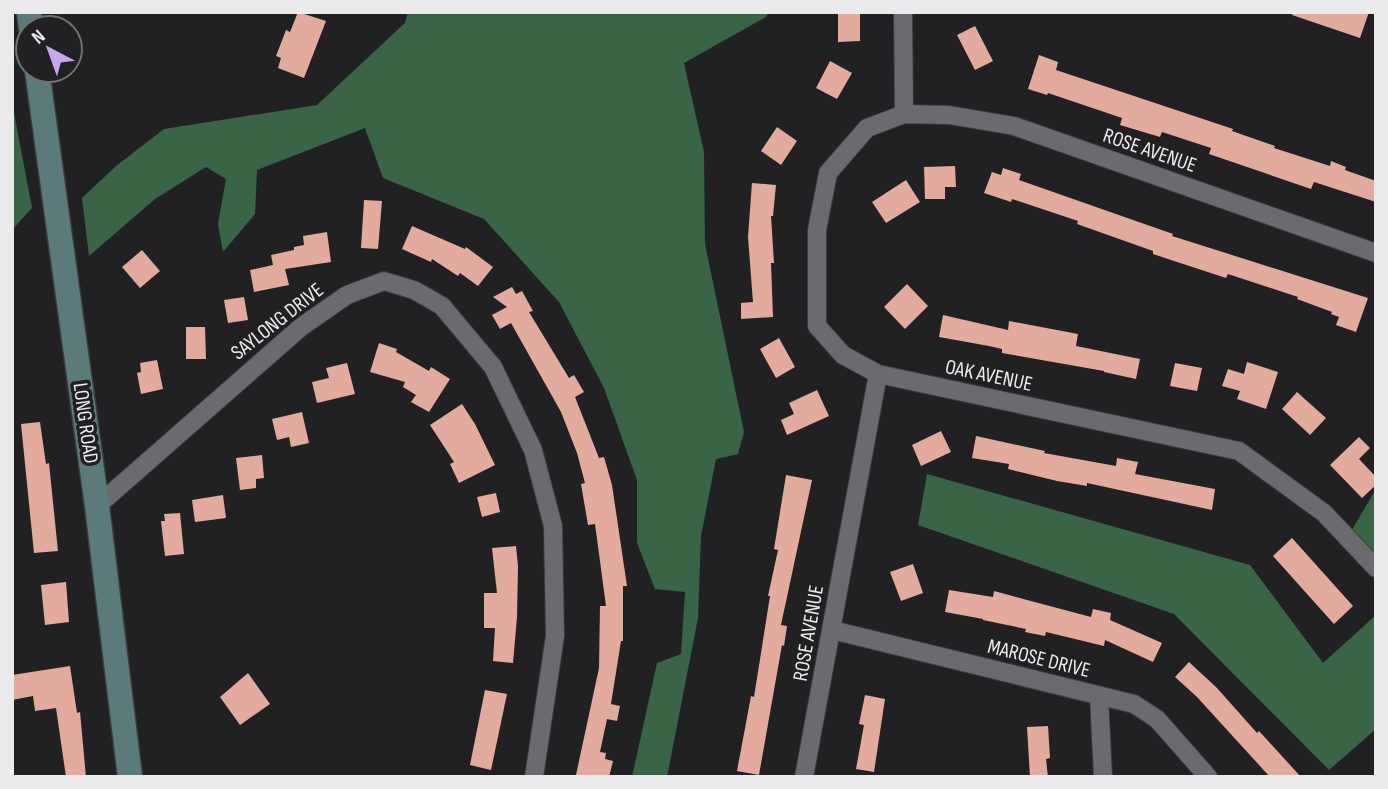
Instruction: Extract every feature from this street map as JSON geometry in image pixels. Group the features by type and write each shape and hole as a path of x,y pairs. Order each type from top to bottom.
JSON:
{"street":[{"path":"903,12 904,114"},
{"name":"LONG ROAD","path":"39,84 97,506 130,777"},
{"name":"ROSE AVENUE","path":"904,114 949,115 1014,126 1376,253"},
{"name":"OAK AVENUE","path":"904,114 867,128 828,173 817,230 817,326 844,355 878,374 1239,451 1324,513 1376,568"},
{"name":"SAYLONG DRIVE","path":"97,506 300,327 347,295 384,281 414,290 442,306 493,367 533,450 552,526 555,636 534,777"},
{"name":"ROSE AVENUE","path":"804,777 878,374"},
{"name":"MAROSE DRIVE","path":"832,630 1134,704 1157,719 1208,777"},
{"path":"1099,696 1103,777"}],"green space":[{"path":"408,12 769,12 766,17 684,63 704,152 705,244 744,432 738,454 716,459 701,536 698,618 667,777 632,777 657,663 681,654 685,592 655,589 637,543 637,480 604,388 559,302 484,219 383,178 365,128 257,170 255,214 223,252 218,224 226,179 206,167 155,199 89,256 82,198 116,166 164,129 317,105 405,23"},
{"path":"12,102 32,208 12,230"},
{"path":"927,474 1250,565 1323,663 1376,615 1376,729 1329,770 1174,614 918,525"},
{"path":"1376,489 1376,568 1347,538"}],"building":[{"path":"298,12 326,21 304,78 278,68 281,58 276,56 286,30 290,32"},
{"path":"1293,12 1369,12 1360,38 1292,15"},
{"path":"838,13 860,13 860,41 838,42"},
{"path":"975,26 993,61 975,70 957,35"},
{"path":"1039,55 1058,62 1056,70 1233,129 1232,131 1275,146 1274,148 1330,166 1331,161 1346,167 1345,170 1376,181 1376,202 1314,182 1311,189 1209,154 1211,148 1162,132 1160,137 1120,125 1122,118 1028,89"},
{"path":"830,61 852,73 837,99 816,88"},
{"path":"777,127 797,141 781,165 761,151"},
{"path":"955,166 956,187 945,187 945,199 925,199 924,167"},
{"path":"1003,168 1021,174 1019,180 1173,234 1172,236 1368,298 1356,332 1336,325 1339,317 1331,314 1332,312 1297,299 1298,297 1228,274 1226,278 1171,260 1077,224 1078,221 1012,199 1011,202 984,193 992,172 1001,175"},
{"path":"906,180 920,202 886,223 872,202"},
{"path":"752,183 776,185 771,216 773,317 741,319 741,303 753,302 748,237"},
{"path":"364,200 382,201 378,249 361,248"},
{"path":"412,226 465,249 466,247 493,267 478,286 432,259 431,262 402,249"},
{"path":"327,232 331,262 285,269 289,285 254,292 250,270 273,265 271,255 304,245 303,236"},
{"path":"142,250 160,271 140,288 122,267"},
{"path":"907,284 928,306 905,329 884,307"},
{"path":"512,287 516,294 522,291 533,311 529,312 569,378 574,375 584,392 575,397 599,458 604,457 612,485 627,586 623,586 623,641 611,704 620,706 617,721 607,719 600,752 606,753 605,759 613,761 609,777 576,775 599,668 600,606 606,606 595,524 588,525 581,484 585,483 561,412 511,323 500,329 492,315 507,307 493,297"},
{"path":"244,297 248,320 228,323 224,300"},
{"path":"943,315 1008,330 1009,321 1078,334 1076,346 1140,359 1136,379 1002,353 1002,349 939,337"},
{"path":"186,327 205,327 206,359 186,359"},
{"path":"779,338 795,367 776,378 760,349"},
{"path":"379,343 397,349 396,352 429,371 431,367 450,379 429,412 411,402 416,395 403,387 405,382 370,372"},
{"path":"157,360 163,389 141,394 137,373 141,372 140,363"},
{"path":"1247,362 1278,372 1266,409 1237,399 1240,391 1222,386 1228,369 1244,374"},
{"path":"347,363 355,394 317,403 312,382 329,378 326,368"},
{"path":"1175,363 1202,368 1197,391 1170,386"},
{"path":"817,390 829,416 787,435 781,420 794,414 789,403"},
{"path":"1297,392 1326,418 1310,435 1282,409"},
{"path":"462,404 495,465 459,483 450,464 454,462 430,425"},
{"path":"302,412 309,443 291,447 289,437 277,440 272,419"},
{"path":"40,422 46,464 49,463 58,551 34,553 21,424"},
{"path":"941,431 951,452 921,466 912,445"},
{"path":"976,436 1045,451 1044,453 1116,466 1117,458 1138,462 1135,474 1215,489 1212,510 1087,483 1087,486 1057,481 1008,469 1009,464 972,458"},
{"path":"1359,437 1370,448 1359,459 1376,477 1376,485 1362,498 1330,465"},
{"path":"262,455 264,478 256,479 256,488 240,490 236,458"},
{"path":"786,475 812,480 781,625 787,626 759,775 737,771 751,696 754,697 768,596 778,550 774,549"},
{"path":"496,493 500,512 482,517 477,497"},
{"path":"223,495 226,518 195,522 192,500"},
{"path":"180,513 184,554 165,556 161,521 165,521 164,514"},
{"path":"1292,538 1353,606 1334,624 1273,556"},
{"path":"516,546 517,617 513,663 493,661 495,628 484,628 484,593 497,593 492,548"},
{"path":"913,564 923,593 901,601 890,572"},
{"path":"66,582 69,622 45,625 41,585"},
{"path":"949,590 993,597 994,591 1091,617 1093,609 1111,613 1110,620 1162,643 1153,662 1105,640 1104,646 1046,632 1045,636 1025,632 1026,629 945,612"},
{"path":"1189,662 1301,777 1270,777 1197,697 1175,677"},
{"path":"70,666 77,713 80,712 86,777 66,777 56,708 35,711 33,696 12,700 12,675"},
{"path":"248,673 270,704 240,725 220,697"},
{"path":"485,690 507,694 491,770 470,765"},
{"path":"865,695 885,699 874,772 856,769 864,725 859,724"},
{"path":"1048,726 1048,777 1030,777 1027,727"}]}
